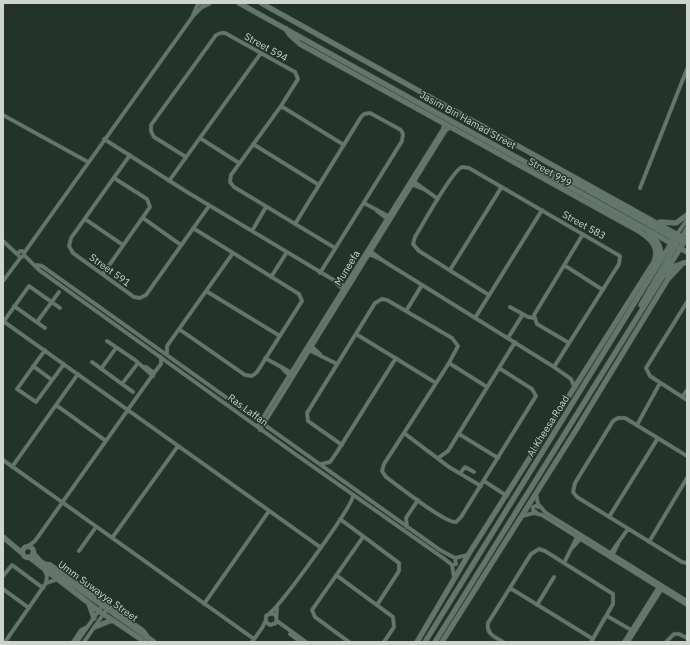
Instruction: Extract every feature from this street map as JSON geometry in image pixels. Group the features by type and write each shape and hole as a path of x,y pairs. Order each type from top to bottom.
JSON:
{"main road":[{"path":"200,4 209,3"},
{"name":"Jasim Bin Hamad Street","path":"239,3 639,226 680,241"},
{"name":"Jasim Bin Hamad Street","path":"261,3 651,220 680,241 687,252"},
{"name":"Street 999","path":"286,29 290,36 300,44 420,109 647,237 653,242 656,250"},
{"path":"416,101 420,109"},
{"path":"468,137 477,135"},
{"path":"540,170 554,173 566,178 680,241"},
{"path":"583,201 598,202"},
{"path":"651,220 673,224 682,221 687,215"},
{"path":"639,226 658,244 660,256 656,269"},
{"path":"635,321 648,292 687,229"},
{"name":"Al Kheesa Road","path":"425,642 656,269 680,241"},
{"name":"Al Kheesa Road","path":"436,642 635,321 658,283 680,241"},
{"name":"Al Kheesa Road","path":"417,642 470,552 575,389 590,364 593,355 654,262 656,250"},
{"path":"658,283 672,269 685,262"},
{"path":"442,642 668,279 685,262"},
{"path":"590,364 607,347"},
{"path":"564,417 565,403"},
{"path":"570,438 578,413"},
{"path":"483,533 503,516"},
{"path":"492,550 510,533"},
{"path":"4,540 15,546 24,556 28,557 33,552 31,548 15,546"},
{"path":"22,553 26,547"},
{"name":"Umm Suwayya Street","path":"33,552 43,563 103,610 146,640"},
{"name":"Umm Suwayya Street","path":"28,557 88,603 103,610 112,620 146,640 154,642"},
{"path":"441,616 445,595"},
{"path":"88,603 94,618"},
{"path":"95,626 112,620"}],"street":[{"path":"3,281 193,16 200,4"},
{"name":"Street 594","path":"186,157 154,137 151,131 152,123 217,34 225,33 295,72 298,76 297,81 281,106 230,176 231,184 266,207 335,248"},
{"path":"170,181 261,53"},
{"path":"640,188 687,69"},
{"path":"281,106 344,145"},
{"path":"295,224 361,116 366,113 378,117 402,132 402,141 320,273"},
{"path":"3,115 88,162"},
{"name":"Muneefa","path":"258,428 262,424 412,182 444,128 443,122"},
{"name":"Muneefa","path":"412,182 446,129 451,127"},
{"path":"200,138 239,163"},
{"path":"104,139 209,206 287,252 345,289"},
{"path":"253,144 319,185"},
{"name":"Street 591","path":"130,155 69,241 70,249 134,297 143,298 148,293 209,206"},
{"name":"Street 583","path":"489,295 417,250 413,244 415,237 438,199 457,170 462,167 469,168 501,188 542,210 618,254 620,258 619,264 554,367"},
{"path":"103,274 149,208 149,201 114,178"},
{"path":"412,182 438,199"},
{"path":"450,270 501,188"},
{"path":"364,203 390,218"},
{"path":"252,231 266,207"},
{"path":"475,318 542,210"},
{"path":"143,218 181,245"},
{"path":"85,219 123,245"},
{"name":"Al Kheesa Road","path":"680,241 687,220"},
{"path":"179,329 246,376 255,375 302,299 299,294 193,228"},
{"path":"569,343 537,324 534,318 534,313 583,234"},
{"name":"Ras Laffan","path":"3,241 36,265 39,270 258,428 446,560 452,566"},
{"path":"271,277 287,252"},
{"path":"369,252 570,377 577,379 582,377"},
{"path":"167,355 167,346 233,253"},
{"name":"Ras Laffan","path":"36,265 41,266 167,355 407,528 455,558"},
{"path":"564,265 603,290"},
{"path":"406,311 422,285"},
{"path":"60,308 29,286 3,321 320,547"},
{"name":"Muneefa","path":"292,375 345,289"},
{"path":"206,291 280,336"},
{"path":"37,322 59,292"},
{"path":"342,445 308,422 306,417 308,410 375,303 379,300 387,300 456,342 457,349 384,464 382,471 386,477 418,500 450,521 455,522 460,519 536,396 532,388 499,368"},
{"path":"687,302 646,367 647,373 687,400"},
{"path":"14,306 45,328"},
{"path":"510,307 534,318"},
{"path":"508,338 523,314"},
{"path":"356,334 436,383"},
{"path":"107,341 142,367 146,367 154,375"},
{"path":"438,458 447,452 459,434 515,342"},
{"path":"157,348 167,346"},
{"path":"101,369 116,348"},
{"path":"310,348 337,364"},
{"path":"44,350 17,388 36,402 64,364"},
{"path":"26,547 35,541 154,375 161,364 161,357"},
{"path":"265,358 292,375"},
{"path":"320,464 330,462 396,358"},
{"path":"92,362 133,392"},
{"path":"161,364 168,362"},
{"path":"122,384 138,363"},
{"path":"449,363 487,387"},
{"path":"176,368 179,364"},
{"path":"33,366 52,380"},
{"path":"12,467 78,374"},
{"path":"570,377 573,381 575,389"},
{"path":"637,425 660,383"},
{"path":"682,397 687,390"},
{"path":"56,405 106,441"},
{"path":"687,456 622,417 613,421 573,487 577,498 682,562 687,563"},
{"path":"404,433 449,467 461,472 481,486"},
{"path":"459,434 498,458"},
{"path":"609,517 658,438"},
{"path":"112,538 178,446"},
{"path":"3,460 204,604 253,641 262,628 266,620 266,616 277,606 340,520 353,500 353,495"},
{"path":"330,462 332,473"},
{"path":"461,472 465,467 474,472"},
{"path":"649,542 687,478"},
{"path":"484,481 507,496"},
{"path":"536,490 537,502 543,511"},
{"path":"353,500 359,499"},
{"path":"407,528 406,518 418,500"},
{"path":"580,536 534,511 533,507 537,506 580,536 687,601"},
{"path":"204,604 269,511"},
{"path":"520,517 531,513 542,515"},
{"path":"396,519 406,518"},
{"path":"340,520 396,560 400,565 399,571 377,604"},
{"path":"79,551 96,527"},
{"path":"611,555 628,529"},
{"path":"564,562 580,536"},
{"path":"349,642 315,618 312,613 315,605 363,537"},
{"path":"33,552 35,541"},
{"path":"503,642 490,634 487,625 531,554 536,550 543,550 611,592 614,601 592,640 510,588"},
{"path":"454,580 452,566 457,563 455,558 464,556 470,552"},
{"path":"43,563 49,563 143,630 146,640"},
{"path":"3,576 12,566 43,588"},
{"path":"4,642 46,583 47,576 44,569"},
{"path":"336,575 392,615 394,627 384,642"},
{"path":"537,605 554,578"},
{"path":"46,583 58,579"},
{"path":"661,586 687,605"},
{"path":"628,642 661,586"},
{"path":"3,589 29,608"},
{"path":"275,622 277,606"},
{"path":"77,642 94,618 103,610"},
{"path":"84,642 95,626 103,610"},
{"path":"270,613 276,616"},
{"path":"606,616 632,633"},
{"path":"266,620 269,624"},
{"path":"262,628 275,622"},
{"path":"275,622 301,642"},
{"path":"275,622 306,642"},
{"path":"72,642 81,630 88,626"},
{"path":"624,642 632,633"},
{"path":"666,642 674,634 679,634 687,638"}]}
